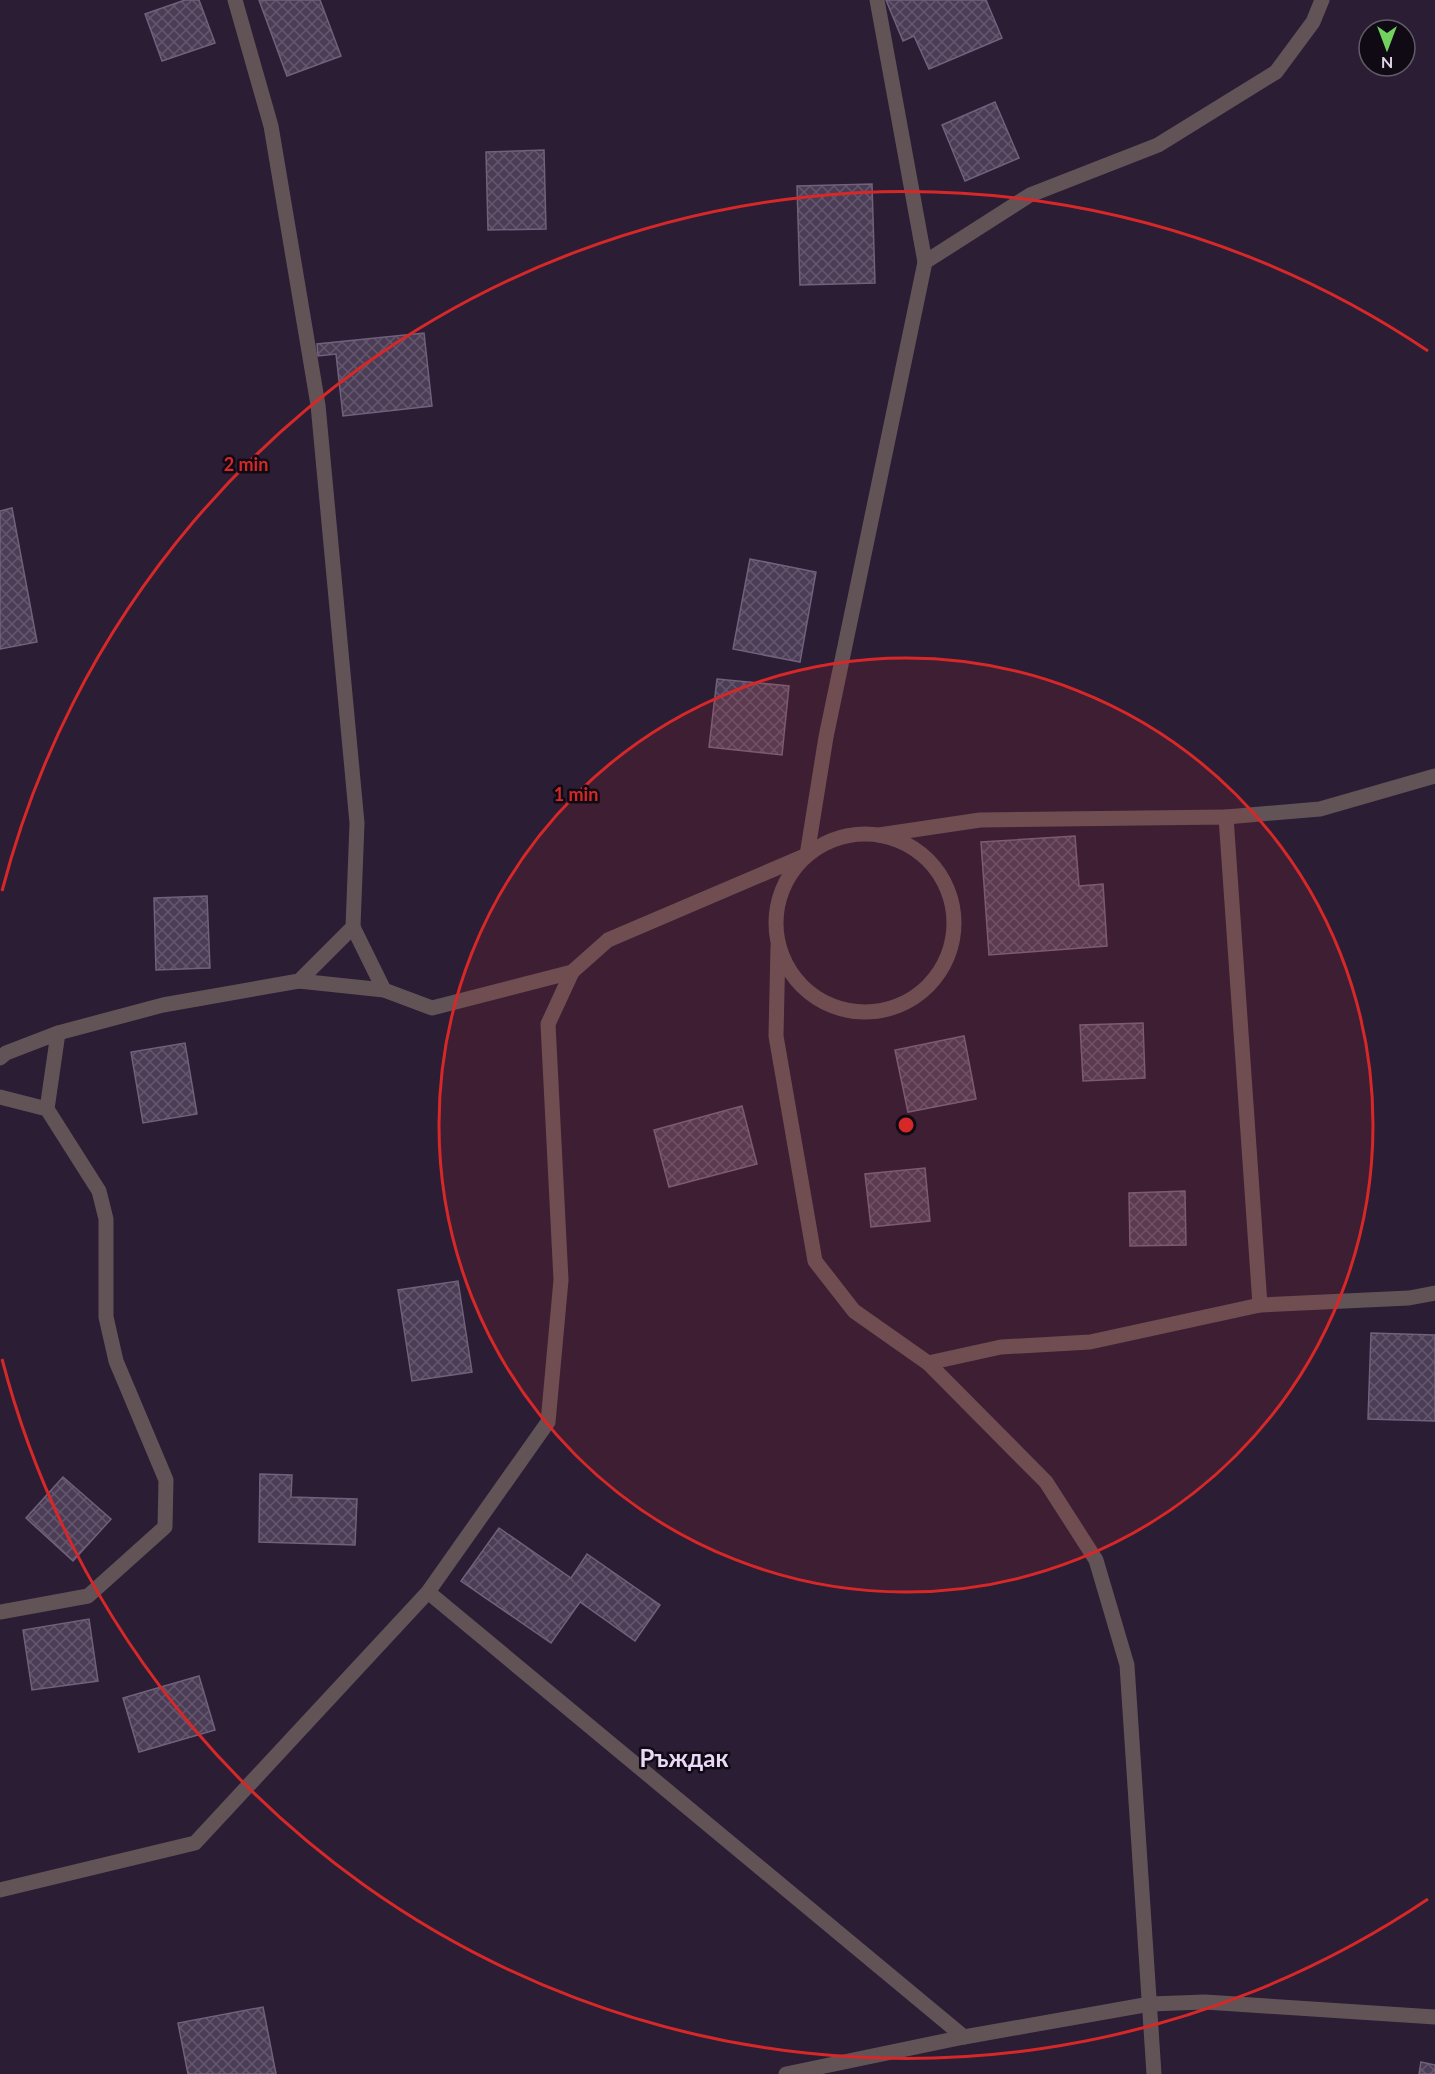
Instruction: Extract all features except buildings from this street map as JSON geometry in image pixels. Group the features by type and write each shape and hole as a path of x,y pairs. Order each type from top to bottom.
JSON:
{"street":[{"path":"235,0 271,126 318,405 357,823 353,927 384,990"},
{"path":"877,0 925,262 826,737 807,855 789,874 779,897 774,921 778,946 776,1036 815,1261 854,1311 928,1362 1046,1482 1096,1560 1127,1665 1154,2074"},
{"path":"925,262 1030,195 1158,145 1276,72 1313,22 1322,0"},
{"path":"0,1890 195,1843 428,1592 548,1422 561,1280 548,1024 572,972 608,940 807,855 841,837 879,835 980,820 1226,817 1320,809 1435,776"},
{"path":"1226,817 1260,1305"},
{"path":"778,946 789,972 807,992 831,1006 857,1012 885,1011 910,1000 932,983 946,960 954,934 953,907 944,881 927,859 905,843 879,835"},
{"path":"298,981 353,927"},
{"path":"0,1058 6,1053 58,1033 163,1005 298,981 384,990 432,1008 572,972"},
{"path":"0,1612 88,1596 165,1527 166,1480 116,1361 106,1317 106,1219 99,1191 47,1109 58,1033"},
{"path":"0,1097 47,1109"},
{"path":"928,1362 1001,1347 1090,1342 1260,1305 1409,1298 1435,1293"},
{"path":"428,1592 964,2037"},
{"path":"786,2074 964,2037 1150,2004 1205,2002 1435,2017"}],"district":[{"name":"Ръждак","path":"684,1759"}]}
